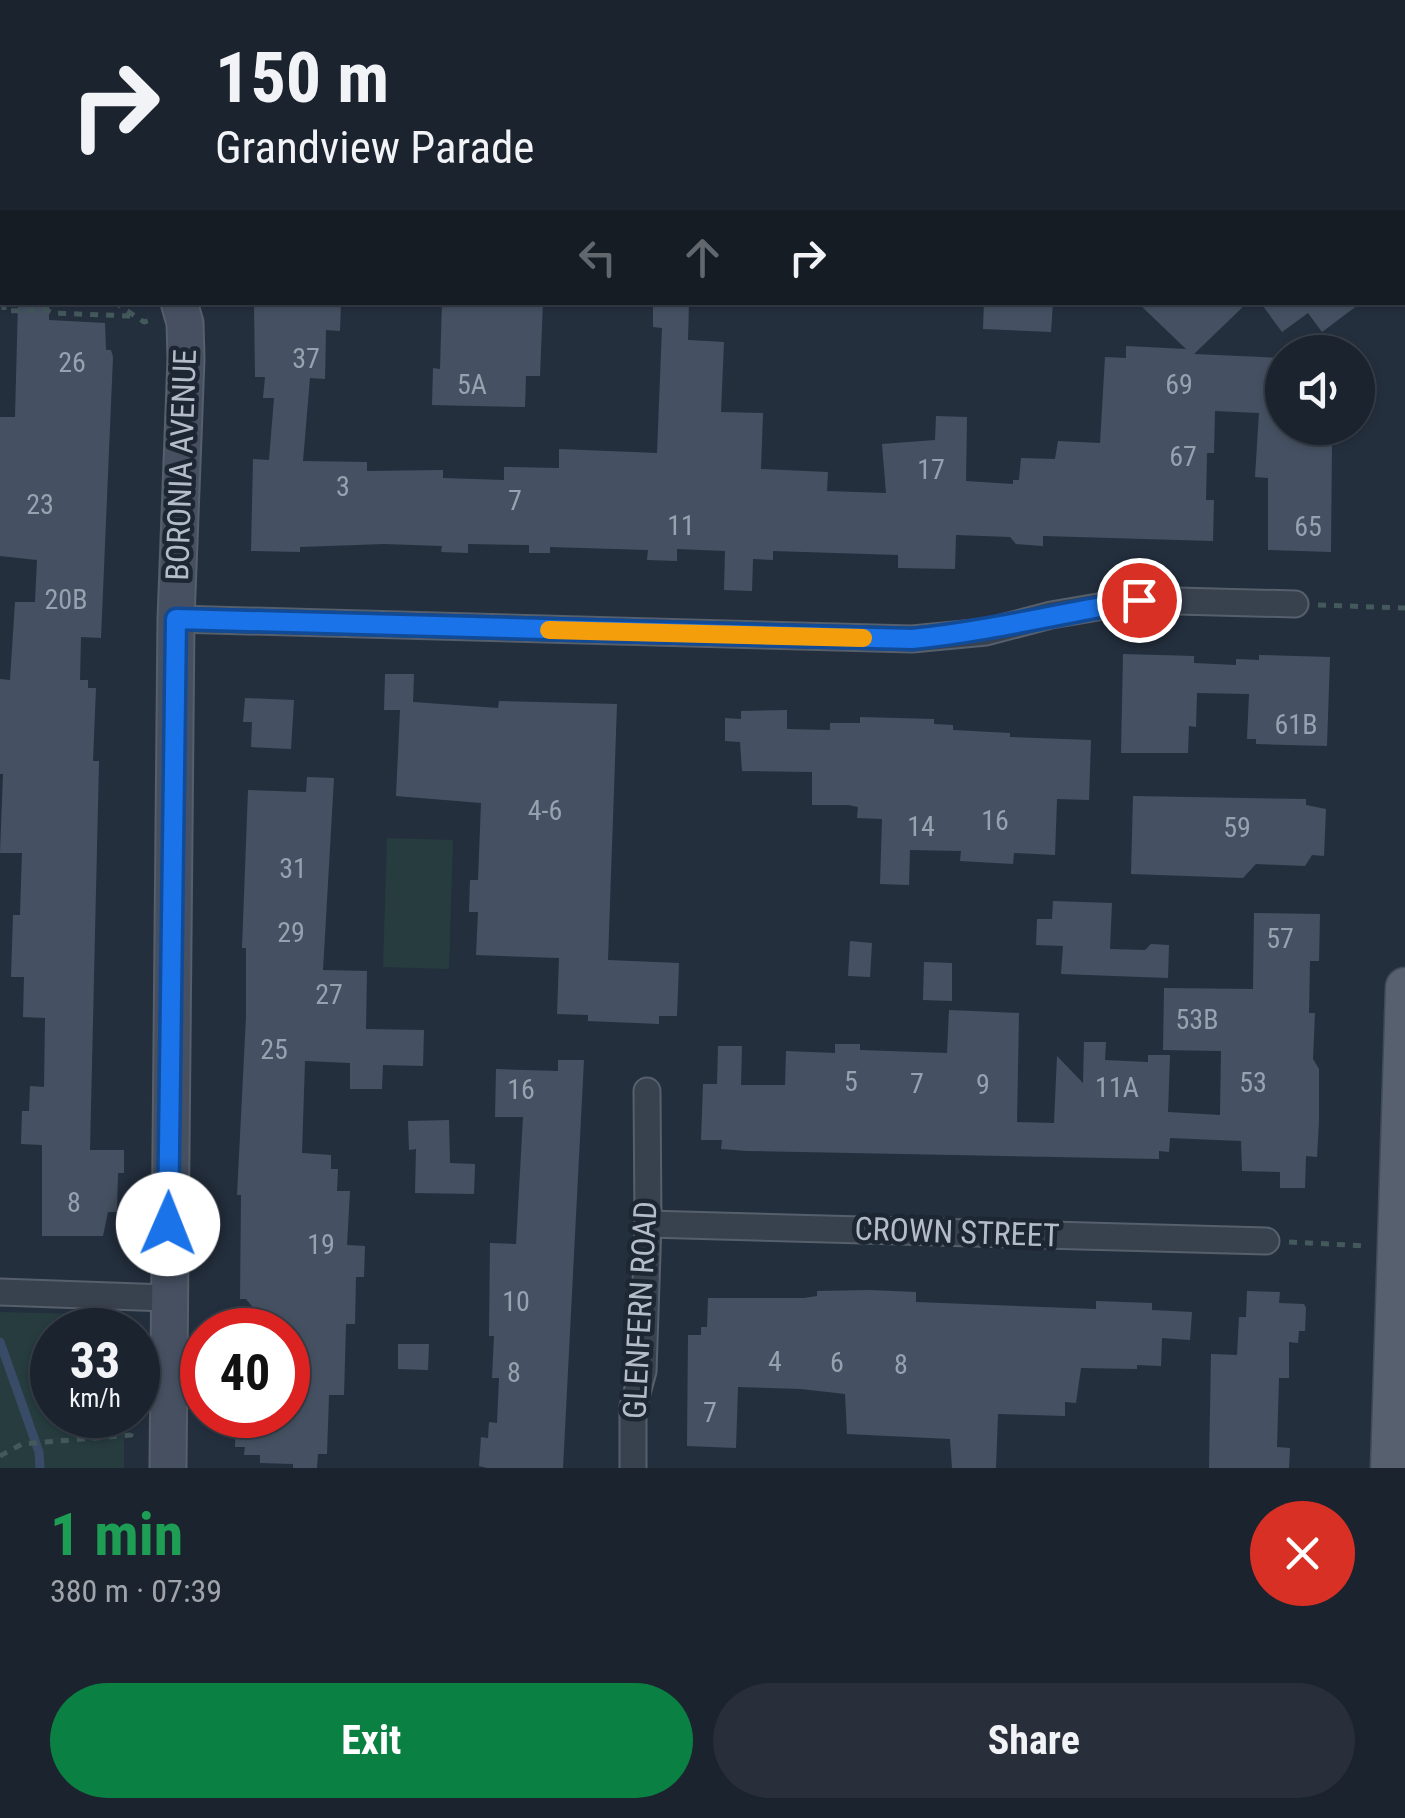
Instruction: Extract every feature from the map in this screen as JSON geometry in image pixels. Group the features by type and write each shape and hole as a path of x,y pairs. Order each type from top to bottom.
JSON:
{"main road":[{"path":"1390,1468 1405,987"}],"street":[{"name":"BORONIA AVENUE","path":"168,1468 176,619 186,360 180,308"},
{"path":"176,619 912,639 986,632 1051,615 1139,600 1295,604"},
{"name":"GLENFERN ROAD","path":"633,1468 633,1407 643,1371 647,1091"},
{"name":"CROWN STREET","path":"648,1224 1266,1242"},
{"path":"0,1292 167,1298"}],"path":[{"path":"4,305 4,311 132,316"},
{"path":"118,305 144,322 180,308"},
{"path":"1295,604 1405,608"},
{"path":"1266,1242 1396,1248"},
{"path":"0,1456 22,1444 90,1438"}],"green space":[{"path":"387,838 453,840 449,969 383,967"},
{"path":"0,1312 30,1313 30,1438 124,1438 124,1468 0,1468"}],"building":[{"path":"18,305 49,305 49,320 105,323 106,350 111,350 113,357 101,638 81,637 80,680 88,680 88,688 96,688 93,761 99,761 90,1150 124,1150 124,1173 118,1173 117,1212 108,1212 103,1236 42,1236 42,1145 21,1144 22,1111 29,1111 30,1086 44,1087 45,1018 23,1017 24,977 11,977 13,915 20,915 22,853 0,853 0,679 10,680 15,602 35,602 37,560 0,556 0,417 15,417"},
{"path":"254,305 341,305 340,331 326,330 325,379 310,378 303,461 367,462 367,471 443,470 443,478 504,480 504,467 559,468 559,449 657,453 662,328 653,327 653,305 689,305 688,340 724,342 721,412 763,413 761,469 828,472 827,491 886,493 882,444 935,440 936,416 967,417 966,481 1013,484 1013,480 1019,480 1021,458 1055,459 1058,441 1100,443 1105,357 1126,358 1126,346 1186,349 1140,305 1245,305 1194,354 1265,357 1265,445 1332,445 1331,552 1268,550 1268,478 1255,477 1259,413 1215,411 1214,453 1207,453 1206,500 1214,500 1213,541 1043,536 1043,546 1016,544 1010,537 956,535 955,569 898,568 898,555 773,551 773,560 753,559 752,591 724,590 725,551 677,549 677,561 647,560 648,550 550,547 550,553 529,553 529,545 468,544 468,553 441,552 442,546 384,544 300,547 300,552 251,551 253,459 269,460 274,398 263,398 265,377 255,377"},
{"path":"442,305 543,305 540,376 526,376 525,407 432,405 433,368 440,369"},
{"path":"984,305 1053,305 1051,332 983,329"},
{"path":"1262,305 1358,305 1322,332 1308,313 1282,332"},
{"path":"1123,654 1194,656 1194,663 1236,665 1236,659 1259,660 1259,655 1330,657 1327,746 1256,744 1256,739 1247,739 1249,694 1197,693 1196,727 1189,726 1188,753 1121,753"},
{"path":"385,674 414,674 413,702 498,708 499,701 617,704 608,960 679,963 677,1016 659,1016 659,1024 588,1021 588,1015 557,1014 559,958 476,955 478,912 469,912 470,880 478,880 481,803 396,796 400,710 384,710"},
{"path":"245,698 294,700 291,749 251,747 252,722 243,722"},
{"path":"787,710 787,729 830,730 830,723 860,723 860,717 934,719 934,724 953,725 953,730 1091,740 1089,800 1057,799 1055,855 1014,853 1013,864 960,861 961,851 910,850 909,885 880,884 882,819 857,818 858,807 848,805 812,805 812,772 742,771 740,742 725,741 725,718 741,719 741,711"},
{"path":"307,777 334,778 323,970 367,971 366,1029 424,1030 423,1066 383,1065 382,1089 350,1089 350,1063 305,1061 302,1153 331,1155 331,1169 338,1169 337,1191 350,1191 347,1245 365,1246 364,1277 356,1277 355,1324 346,1324 344,1395 329,1395 327,1454 318,1454 317,1468 293,1468 293,1464 260,1463 260,1455 244,1455 245,1447 235,1447 235,1438 310,1438 310,1308 253,1308 246,1299 240,1299 241,1195 237,1195 246,1017 246,948 242,948 248,790 306,792"},
{"path":"1133,796 1306,799 1306,805 1326,809 1324,856 1312,855 1305,866 1256,864 1243,878 1131,874"},
{"path":"1053,901 1112,903 1110,949 1145,950 1151,944 1169,945 1168,978 1061,974 1063,946 1036,945 1037,919 1052,919"},
{"path":"1254,913 1320,914 1319,961 1310,961 1309,1013 1315,1013 1313,1059 1319,1069 1319,1121 1317,1157 1306,1156 1305,1188 1280,1188 1280,1172 1242,1171 1241,1141 1170,1138 1169,1152 1159,1151 1159,1159 747,1151 721,1149 722,1140 701,1140 703,1084 717,1084 718,1046 742,1046 741,1085 785,1085 786,1051 835,1053 835,1044 860,1044 860,1050 947,1053 949,1010 1019,1013 1017,1122 1054,1123 1057,1056 1083,1083 1084,1042 1106,1042 1105,1060 1148,1062 1148,1055 1170,1055 1168,1112 1220,1115 1221,1051 1163,1050 1164,988 1253,989"},
{"path":"850,941 872,943 870,977 848,976"},
{"path":"924,962 952,963 952,1001 923,1000"},
{"path":"558,1060 584,1060 563,1468 487,1468 479,1466 481,1437 488,1438 489,1422 497,1423 499,1378 492,1378 494,1336 489,1336 490,1243 516,1244 523,1117 495,1117 496,1069 558,1071"},
{"path":"449,1120 450,1163 475,1164 474,1194 415,1193 416,1149 409,1150 408,1121"},
{"path":"817,1291 916,1292 916,1302 1096,1309 1096,1301 1152,1303 1152,1310 1192,1312 1190,1340 1162,1338 1161,1366 1081,1368 1076,1403 1065,1402 1065,1416 998,1414 996,1468 952,1468 950,1439 847,1434 845,1394 801,1389 738,1387 736,1448 687,1446 688,1335 701,1335 701,1327 707,1327 708,1298 804,1298 817,1296"},
{"path":"1247,1291 1280,1292 1279,1303 1304,1304 1306,1308 1305,1331 1299,1331 1298,1343 1289,1342 1289,1378 1279,1378 1277,1447 1290,1448 1289,1468 1209,1468 1211,1354 1237,1355 1239,1317 1246,1317"},
{"path":"398,1344 429,1344 428,1370 398,1369"}],"waterway":[{"path":"0,1342 39,1452 40,1468"}],"slow traffic":[{"path":"549,630 863,638"}],"route":[{"path":"168,1224 176,619 912,639 986,632 1051,615 1139,600"}]}
